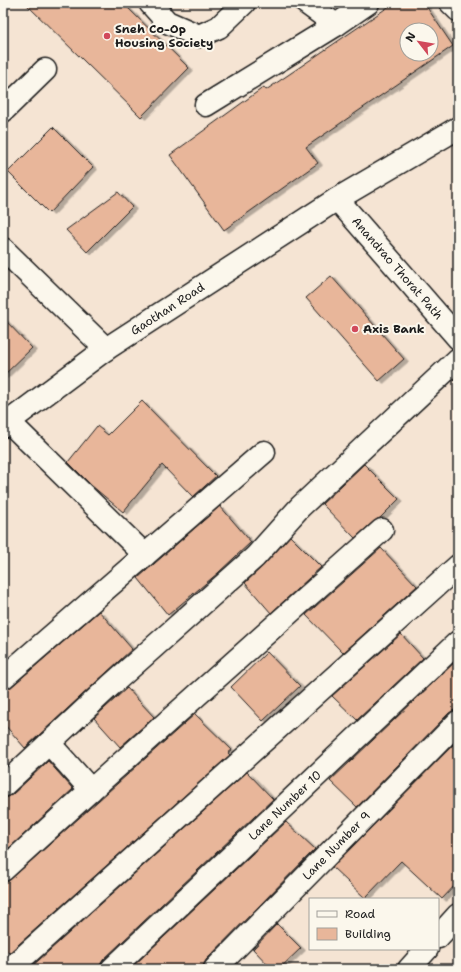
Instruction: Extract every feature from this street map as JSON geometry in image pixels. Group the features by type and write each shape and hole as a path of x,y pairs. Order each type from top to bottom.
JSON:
{"street":[{"path":"150,3 167,22 199,36 219,27 244,3"},
{"path":"306,3 336,25"},
{"path":"206,105 336,25 368,3"},
{"path":"450,3 458,10"},
{"path":"3,111 45,70"},
{"name":"Gaothan Road","path":"6,424 106,350 337,199 458,128"},
{"name":"Anandrao Thorat Path","path":"337,199 458,338"},
{"path":"3,249 106,350"},
{"path":"3,786 254,557 300,507 458,359"},
{"path":"6,424 145,555"},
{"path":"3,678 264,452"},
{"path":"3,870 382,530"},
{"path":"10,969 458,566"},
{"name":"Lane Number 10","path":"112,969 458,642"},
{"name":"Lane Number 9","path":"215,969 458,722"},
{"path":"49,743 91,790"},
{"path":"439,936 458,915"},
{"path":"409,969 426,950"}],"building":[{"name":"Sneh Co-Op Housing Society","path":"25,3 123,3 189,68 141,117"},
{"path":"394,3 424,3 437,22 399,22 399,62 430,62 306,147 318,163 224,230 170,155 264,87 266,90"},
{"path":"439,25 453,46 439,56"},
{"path":"53,127 93,167 49,213 8,172"},
{"path":"118,192 132,207 87,252 66,230"},
{"name":"Axis Bank","path":"331,276 404,359 379,381 306,298"},
{"path":"3,318 32,348 3,376"},
{"path":"142,401 216,476 193,497 162,465 123,512 92,486 68,462 97,426 108,435"},
{"path":"364,464 399,499 380,518 374,521 355,538 322,504"},
{"path":"220,506 251,542 218,573 168,615 138,578"},
{"path":"290,536 321,567 271,613 245,583 264,565"},
{"path":"381,548 417,586 343,653 306,615"},
{"path":"99,611 132,649 25,748 3,723 3,691 11,687"},
{"path":"401,634 423,658 357,720 332,696"},
{"path":"267,652 300,686 263,721 231,687"},
{"path":"458,659 458,710 454,710 449,713 357,807 330,781"},
{"path":"127,688 154,717 120,747 94,718"},
{"path":"195,714 232,750 228,753 230,755 9,953 3,947 3,882 11,879"},
{"path":"458,740 458,882 442,899 401,861 365,898 332,867"},
{"path":"48,761 73,789 9,848 3,841 3,798 12,795"},
{"path":"247,772 273,799 103,960 100,965 100,969 29,969"},
{"path":"286,822 315,849 206,960 203,969 130,969"},
{"path":"277,924 301,948 279,969 272,969 253,949"}],"place":[{"name":"Sneh Co-Op Housing Society","path":"107,36"},
{"name":"Axis Bank","path":"355,329"}]}
